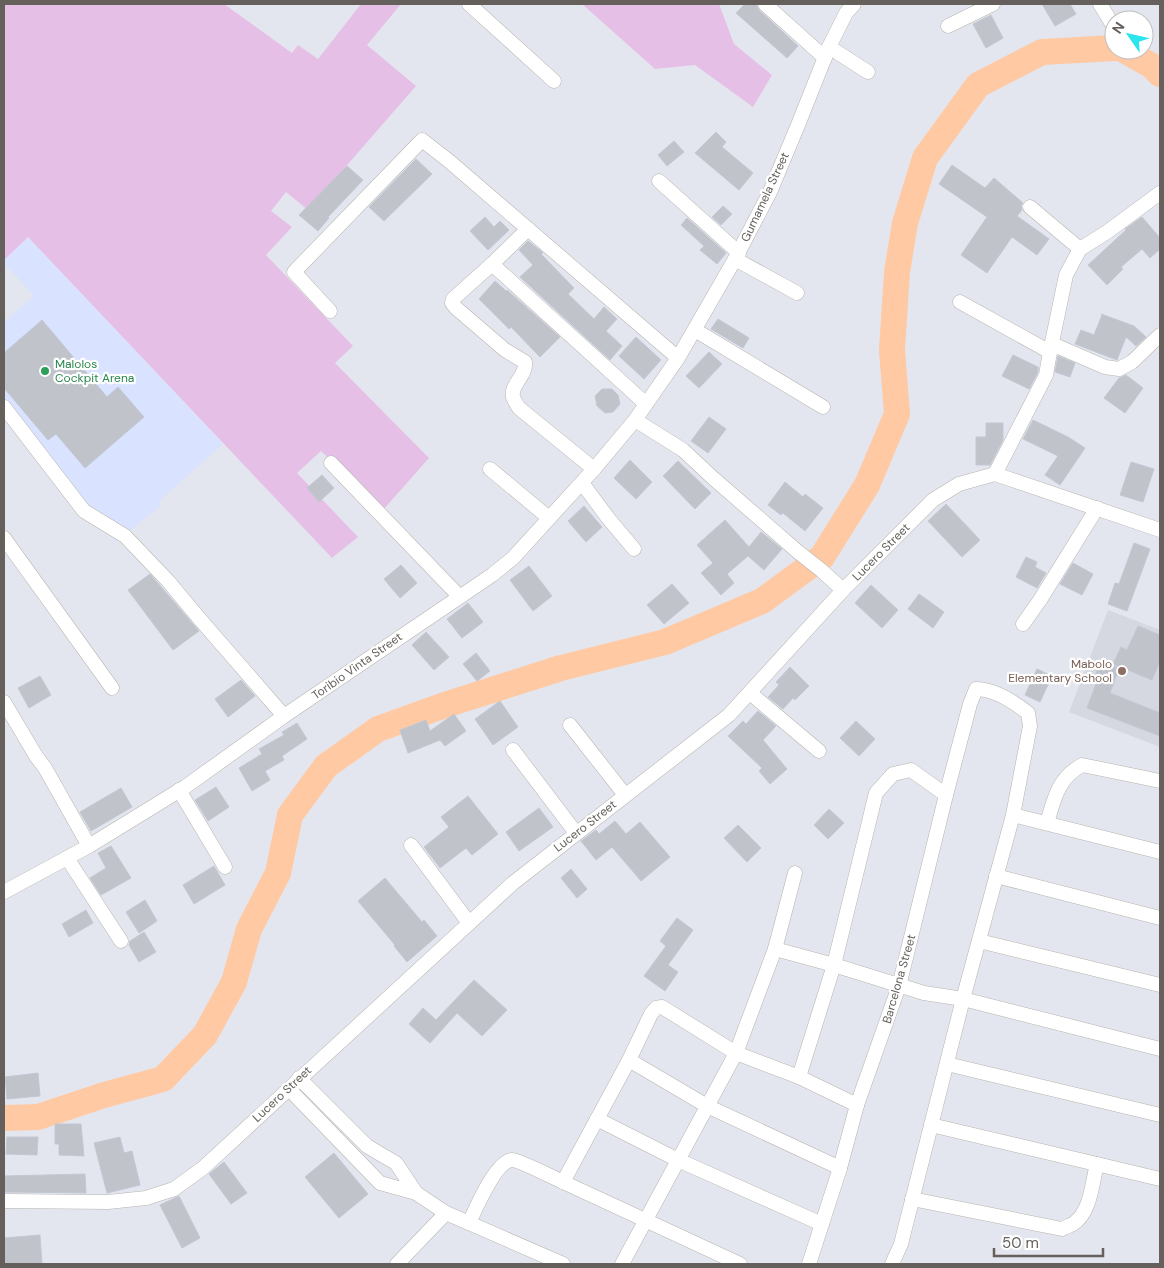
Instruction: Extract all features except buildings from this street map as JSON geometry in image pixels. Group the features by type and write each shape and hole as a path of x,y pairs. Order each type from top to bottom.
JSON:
{"street":[{"path":"469,4 554,81"},
{"path":"765,4 827,52 868,72"},
{"name":"Gumamela Street","path":"661,383 695,330 737,256 770,192 827,52 846,13 854,4"},
{"path":"948,26 993,4"},
{"path":"330,311 294,272 422,140 449,161 678,358"},
{"path":"659,181 737,256 796,293"},
{"path":"1160,193 1107,232 1080,249 1066,275 1046,375 995,474 1160,530"},
{"path":"1030,207 1080,249"},
{"path":"528,229 452,299 452,304 505,350 526,362 524,372 513,388 513,396 519,408 594,469"},
{"path":"492,264 646,404"},
{"path":"960,302 1051,348 1105,367 1119,368 1132,362 1160,335"},
{"path":"695,330 823,407"},
{"name":"Toribio Vinta Street","path":"4,892 89,846 179,790 492,574 512,558 582,483 635,420 661,383"},
{"path":"4,407 84,511 125,536 168,582 284,716"},
{"path":"635,420 683,450 843,590"},
{"path":"331,463 459,596"},
{"path":"490,469 549,518"},
{"name":"Lucero Street","path":"4,1201 108,1202 146,1198 174,1189 203,1168 513,883 729,715 843,590 932,500 959,484 995,474"},
{"path":"582,483 634,549"},
{"path":"1023,624 1097,508"},
{"path":"4,538 9,557 112,688"},
{"name":"Barcelona Street","path":"809,1264 840,1168 857,1105 899,986 946,795 970,704 976,690 987,689 1017,704 1028,713 1030,726 1013,815"},
{"path":"750,693 819,751"},
{"path":"4,702 45,768 50,780 89,846"},
{"path":"570,725 625,795"},
{"path":"513,750 576,833"},
{"path":"1047,823 1055,794 1066,776 1082,765 1160,781"},
{"path":"799,1077 834,965 876,793 893,774 911,770 946,795"},
{"path":"179,790 225,867"},
{"path":"892,1264 901,1244 963,999 1013,815 1160,852"},
{"path":"411,845 469,923"},
{"path":"67,858 121,941"},
{"path":"622,1264 736,1053 775,949 795,873"},
{"path":"996,876 1160,918"},
{"path":"979,941 1160,985"},
{"path":"775,949 834,965 924,994 963,999 1160,1049"},
{"path":"563,1182 629,1060 651,1014 656,1008 662,1007 736,1053 799,1077 857,1105"},
{"path":"629,1060 707,1106 840,1168"},
{"path":"947,1064 1160,1115"},
{"path":"299,1078 367,1146 382,1156 396,1162 416,1192"},
{"path":"288,1088 380,1183 416,1192 446,1213 563,1264"},
{"path":"597,1119 678,1160 822,1224"},
{"path":"931,1125 1160,1179"},
{"path":"368,1171 382,1156"},
{"path":"469,1223 494,1173 504,1163 513,1160 740,1264"},
{"path":"912,1199 1062,1229 1073,1224 1084,1210 1096,1164"},
{"path":"402,1263 446,1213"}],"shaded area":[{"path":"4,4 224,4 292,53 298,45 318,59 361,4 401,4 367,45 416,86 308,210 286,192 271,211 292,227 266,255 353,346 335,363 429,458 383,510 321,451 297,473 358,537 332,558 28,237 4,260"},
{"path":"582,4 719,4 734,44 772,75 753,107 695,65 655,69"},
{"path":"28,237 223,444 159,501 162,505 116,542 4,408 4,322 34,296 4,263 4,260"},
{"name":"Mabolo Elementary School","path":"1108,610 1160,630 1160,747 1069,712"}],"waterway":[{"path":"4,1118 38,1117 104,1095 163,1079 205,1035 234,982 249,929 278,873 290,815 326,766 378,729 445,705 561,668 665,642 762,601 822,557 867,485 897,414 892,350 897,272 905,223 925,158 978,85 1042,52 1104,49"},
{"path":"1142,60 1152,66 1160,74"}],"place":[{"name":"Malolos Cockpit Arena","path":"45,371"},
{"name":"Mabolo Elementary School","path":"1122,671"}]}
